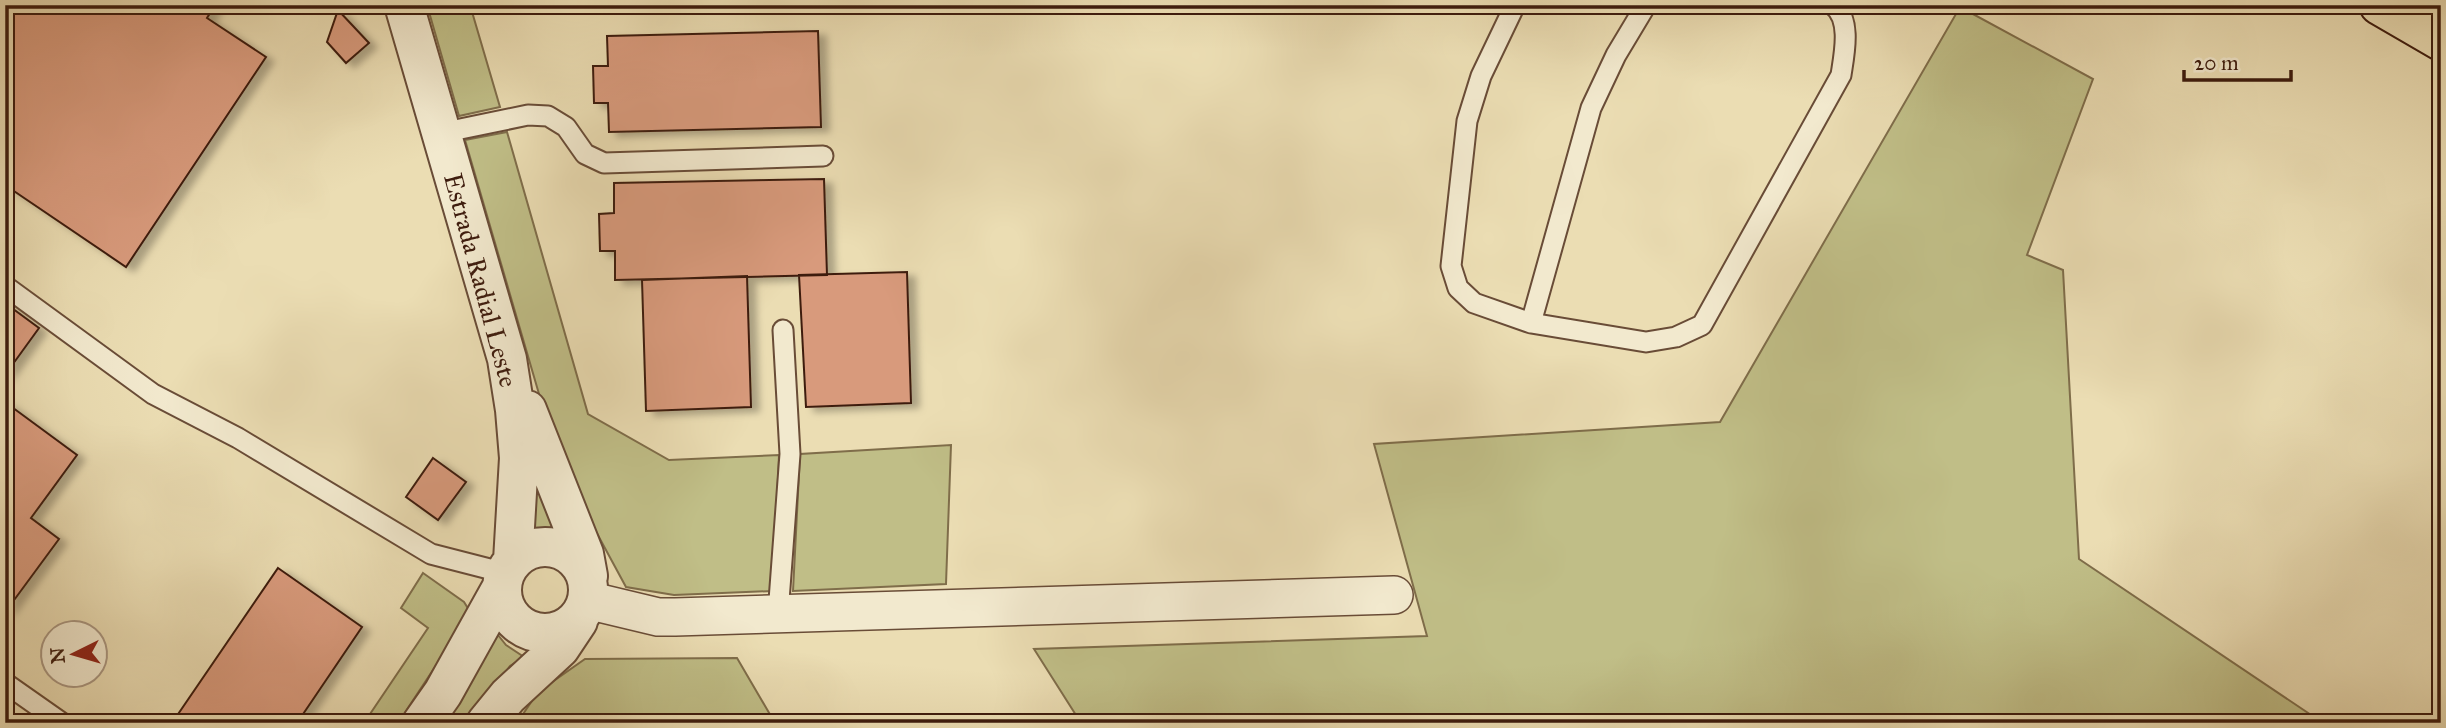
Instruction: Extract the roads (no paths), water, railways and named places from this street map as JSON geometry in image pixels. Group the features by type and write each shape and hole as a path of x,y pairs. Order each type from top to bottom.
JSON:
{"main road":[{"path":"2379,5 2441,41"}],"street":[{"name":"Estrada Radial Leste","path":"404,5 507,359 519,458 507,574 443,693 422,723"},
{"path":"486,723 508,696 560,648 586,600 584,554 507,359"},
{"path":"552,547 577,561 584,572 586,600 572,624 560,631 532,631 519,625 509,614 504,601 507,574 531,550 552,547"},
{"path":"586,600 658,617 1394,595"}],"lane":[{"path":"1515,5 1481,76 1466,121 1451,265 1458,288 1474,303 1531,323 1646,342 1676,337 1702,325 1841,75 1847,38 1838,9 1833,5"},
{"path":"1531,323 1591,108 1616,55 1646,5"},
{"path":"441,133 528,115 548,116 566,127 585,154 604,163 823,156"},
{"path":"5,286 153,394 238,438 431,554 507,574"},
{"path":"778,614 790,454 783,330"},
{"path":"5,683 62,723"}]}
